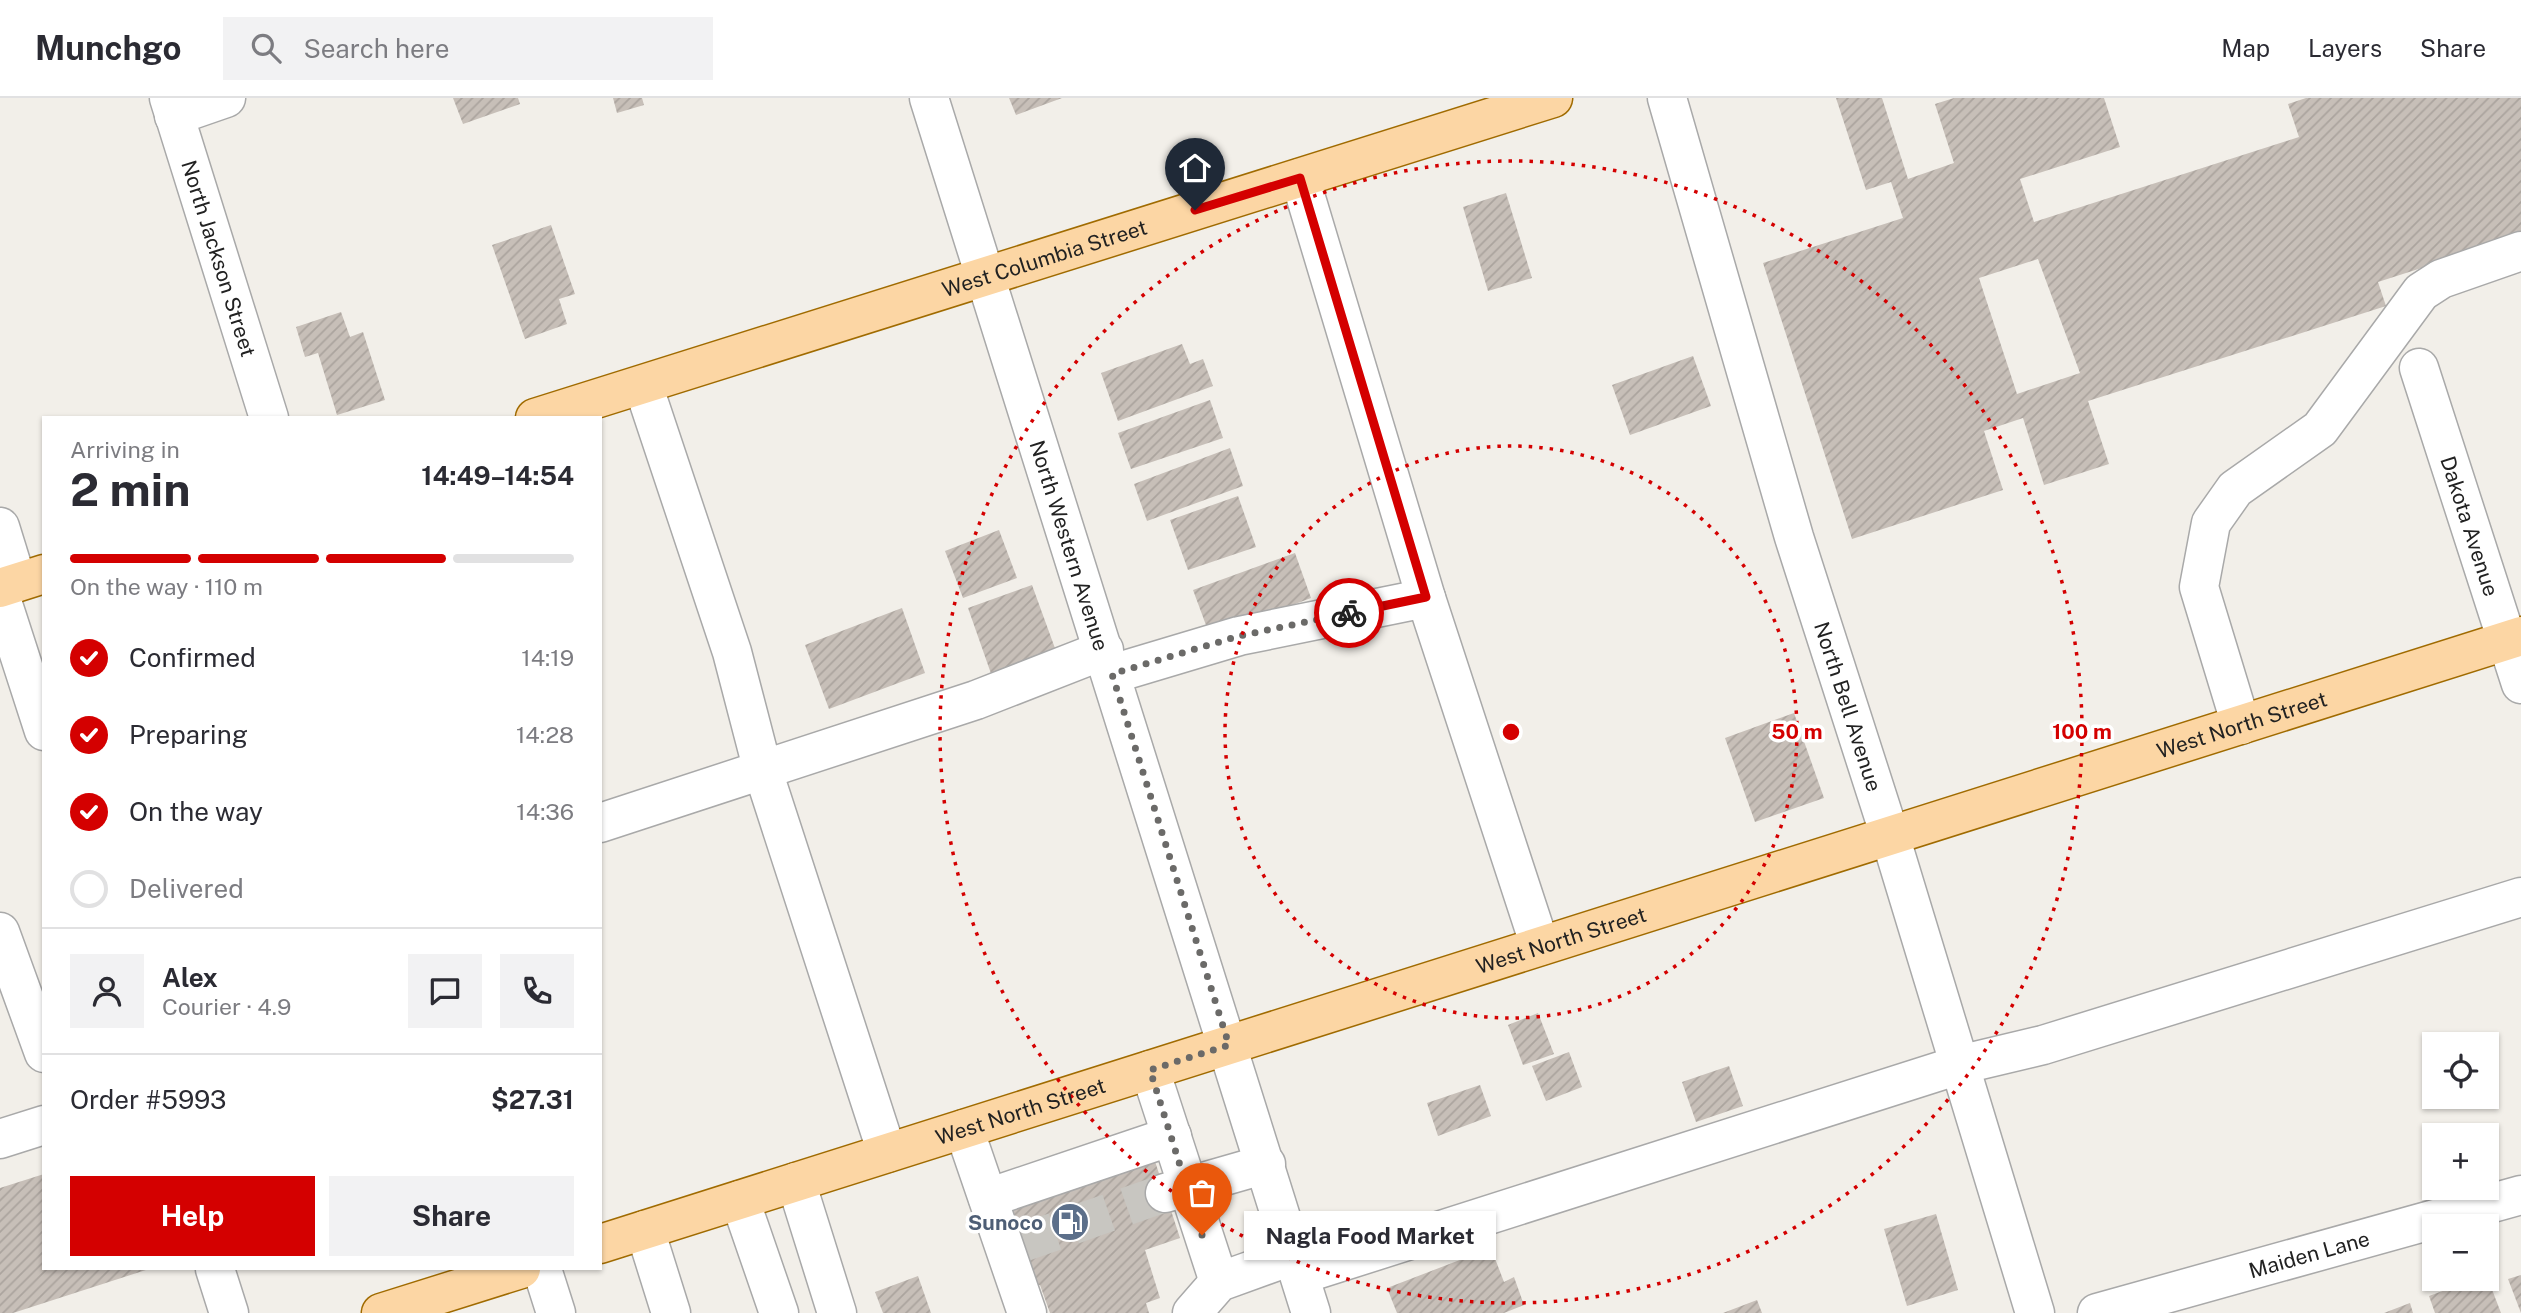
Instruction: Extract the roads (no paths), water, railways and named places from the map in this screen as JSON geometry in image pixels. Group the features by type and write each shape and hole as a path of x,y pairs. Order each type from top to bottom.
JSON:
{"main road":[{"name":"West Columbia Street","path":"542,416 1545,99"},
{"name":"West North Street","path":"602,1243 2514,638"},
{"path":"381,1313 518,1270"}],"street":[{"path":"172,107 226,98"},
{"name":"North Western Avenue","path":"929,98 1229,1045 1311,1313"},
{"name":"North Bell Avenue","path":"1667,98 1794,537 1890,836 2035,1313"},
{"name":"North Jackson Street","path":"172,107 268,416"},
{"path":"1300,178 1426,597 1540,946"},
{"path":"2241,725 2199,587 2211,523 2235,489 2320,429 2421,292 2441,279 2521,251"},
{"name":"Dakota Avenue","path":"2419,368 2514,638 2521,684"},
{"path":"643,385 732,652 763,771 887,1153"},
{"path":"0,527 15,585 42,722"},
{"path":"602,822 975,700 1108,662 1426,597"},
{"path":"1150,1070 1172,1136 1176,1190 1202,1235 1186,1252 1204,1299 1297,1265 1959,1065 2043,1045 2521,897"},
{"path":"0,932 42,1048"},
{"path":"0,1139 42,1126"},
{"path":"964,1129 988,1198 1012,1246 1027,1313"},
{"path":"988,1198 1172,1136"},
{"path":"1176,1190 1266,1164"},
{"path":"796,1182 837,1313"},
{"name":"Maiden Lane","path":"2098,1313 2521,1195"},
{"path":"740,1200 779,1313"},
{"path":"645,1230 671,1313"},
{"path":"215,1270 229,1313"},
{"path":"542,1270 556,1313"}],"tunnel":[{"path":"1019,1244 1165,1193"}],"place":[{"name":"Sunoco","path":"1070,1222"},
{"name":"Nagla Food Market","path":"1202,1235"}]}
